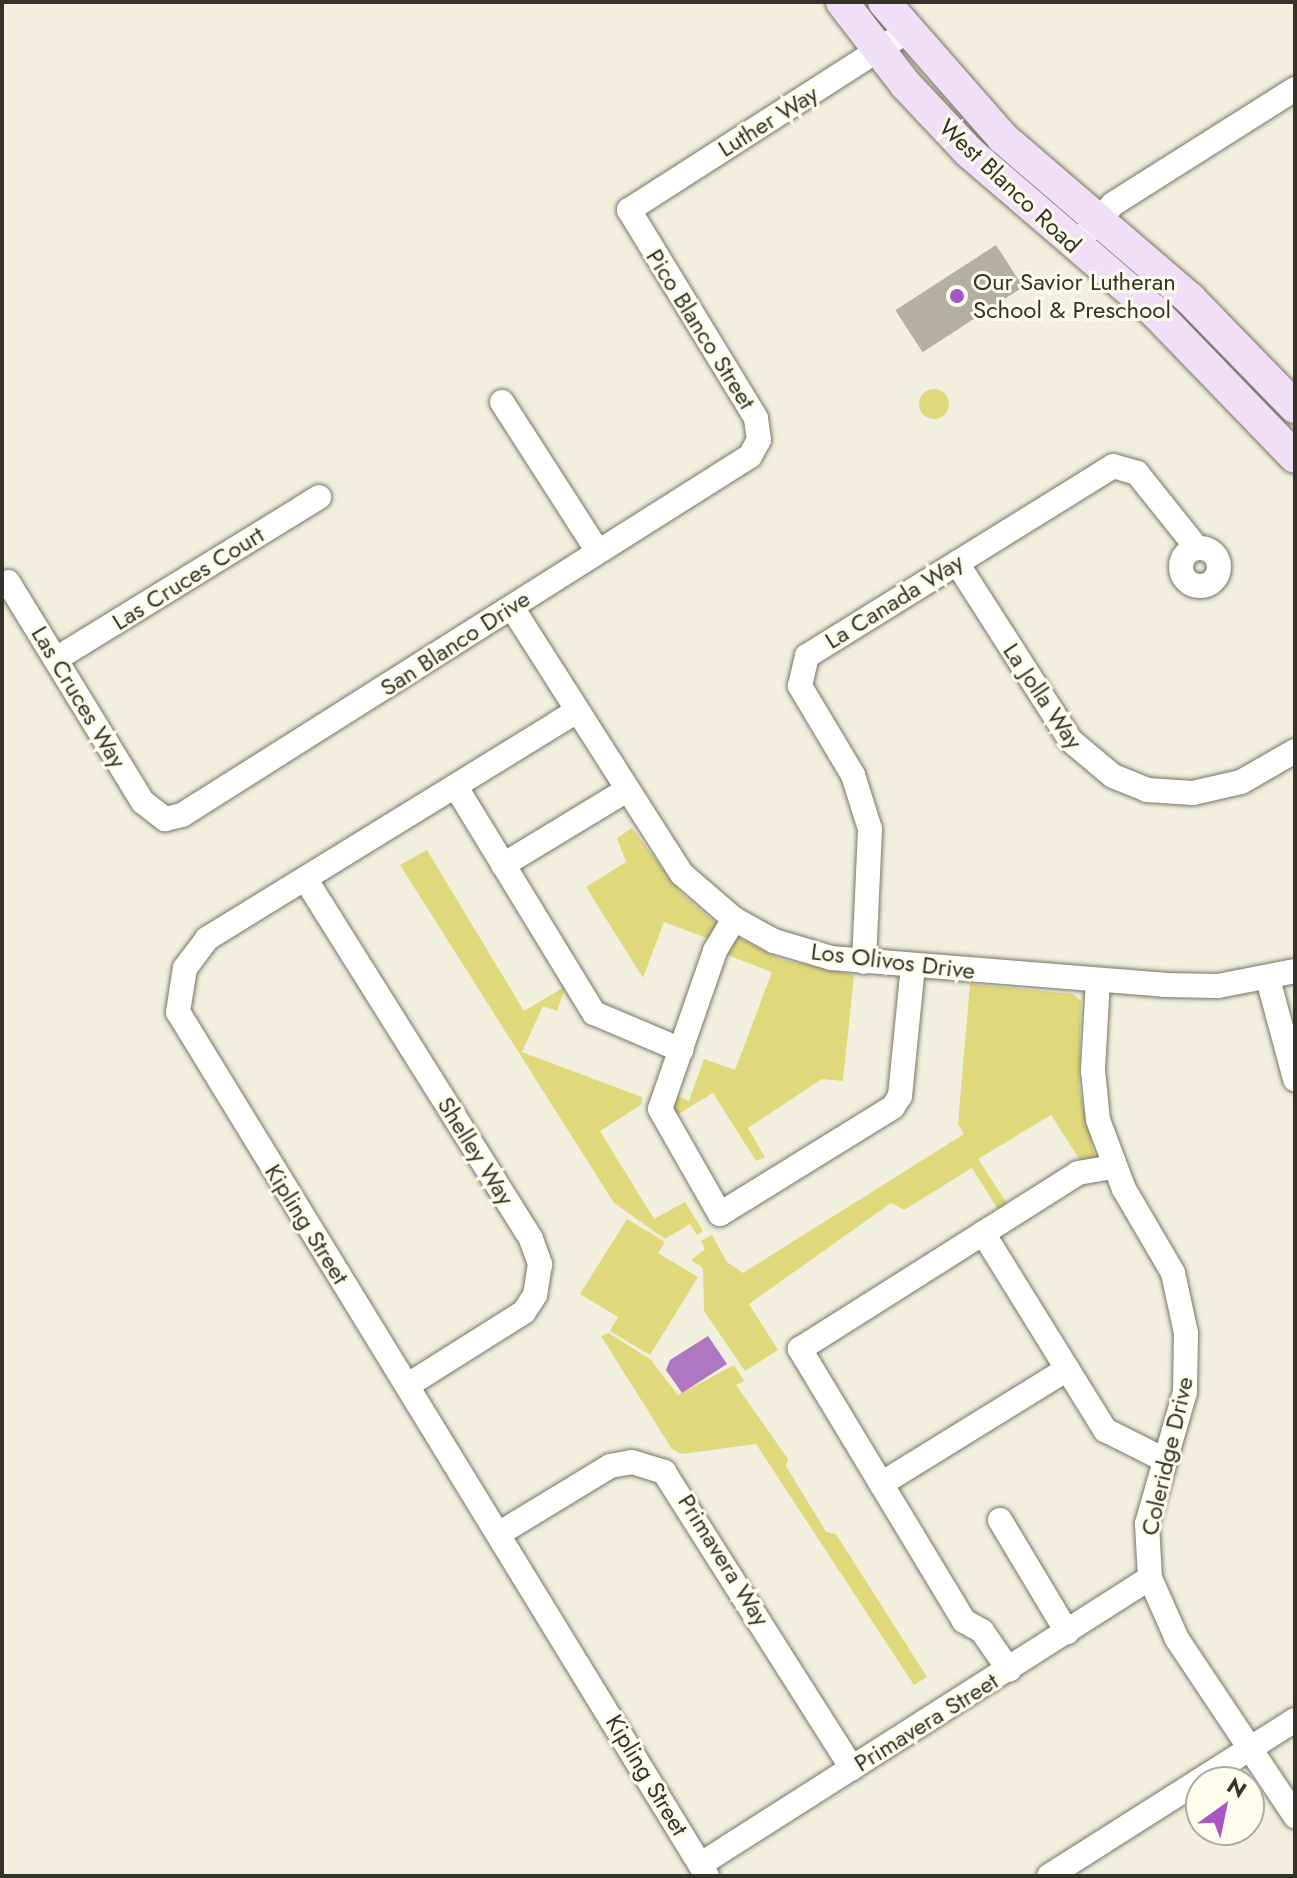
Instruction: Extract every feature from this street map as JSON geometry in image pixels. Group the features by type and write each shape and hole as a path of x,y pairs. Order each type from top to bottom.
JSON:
{"main road":[{"name":"West Blanco Road","path":"842,2 878,52 969,152 1184,340 1295,457"},
{"name":"West Blanco Road","path":"884,2 906,32 1003,138 1190,299 1295,407"}],"street":[{"name":"Luther Way","path":"629,210 906,32"},
{"path":"1075,247 1097,219 1295,89"},
{"name":"Pico Blanco Street","path":"629,210 756,418 754,450"},
{"path":"502,402 597,550"},
{"name":"San Blanco Drive","path":"150,810 165,819 182,815 513,609 597,550 754,450"},
{"name":"La Canada Way","path":"864,962 870,829 853,775 805,696 798,672 812,652 1119,464 1137,473 1197,548"},
{"name":"Las Cruces Court","path":"56,659 319,497"},
{"name":"La Jolla Way","path":"957,563 1064,733 1113,776 1147,790 1193,793 1241,782 1295,751"},
{"name":"Las Cruces Way","path":"8,582 150,810"},
{"name":"Los Olivos Drive","path":"513,609 682,874 734,919 799,950 864,962 1190,987 1268,979 1295,971"},
{"name":"Kipling Street","path":"577,711 193,954 179,983 178,1012 704,1870"},
{"path":"456,787 599,1018 681,1050"},
{"path":"503,865 627,790"},
{"name":"Shelley Way","path":"306,880 531,1239 540,1264 535,1295 524,1312 408,1385"},
{"path":"734,919 715,951 661,1116 720,1214 893,1107 900,1096 913,966"},
{"path":"1268,979 1295,1079"},
{"name":"Coleridge Drive","path":"1098,980 1094,1096 1113,1167 1163,1249 1183,1312 1188,1373 1147,1524 1150,1578 1177,1639 1247,1750 1295,1816"},
{"path":"1009,1670 982,1631 964,1621 800,1349 1078,1173 1113,1167"},
{"path":"983,1233 1112,1437 1165,1460"},
{"path":"881,1484 1067,1369"},
{"name":"Primavera Way","path":"500,1533 610,1466 632,1462 664,1472 852,1768"},
{"path":"1000,1520 1067,1632"},
{"name":"Primavera Street","path":"704,1870 852,1768 1150,1578"},
{"path":"1049,1876 1295,1720"}],"shaded area":[{"path":"934,389 945,393 949,404 945,415 934,419 923,415 919,404 923,393"},
{"path":"632,828 681,893 719,926 709,939 664,922 643,978 586,887 626,862 617,838"},
{"path":"427,850 524,1011 566,986 557,1011 543,1006 522,1052 642,1097 642,1104 600,1131 654,1219 685,1202 703,1231 697,1235 690,1224 665,1239 614,1203 400,865"},
{"path":"735,936 780,959 854,975 843,1081 822,1079 748,1128 765,1157 756,1161 713,1093 672,1118 670,1111 677,1096 689,1101 704,1059 735,1070 772,972 725,954"},
{"path":"970,984 1073,994 1081,1001 1079,1087 1095,1158 1083,1165 1051,1115 978,1159 1008,1205 999,1211 972,1168 904,1210 891,1203 749,1304 778,1350 745,1371 704,1311 703,1268 691,1260 705,1249 701,1241 712,1235 727,1262 743,1273 964,1134 958,1124"},
{"path":"627,1219 665,1242 658,1253 698,1277 650,1355 610,1331 618,1317 580,1294"},
{"path":"609,1333 651,1360 678,1395 734,1365 744,1381 736,1385 788,1459 786,1466 826,1532 836,1534 927,1677 914,1685 756,1444 682,1454 672,1449 601,1336"},
{"path":"708,1336 727,1364 682,1393 666,1370 670,1360"}],"building":[{"name":"Our Savior Lutheran School & Preschool","path":"996,245 1023,287 923,352 895,310"}],"place":[{"name":"Our Savior Lutheran School & Preschool","path":"957,296"}]}
